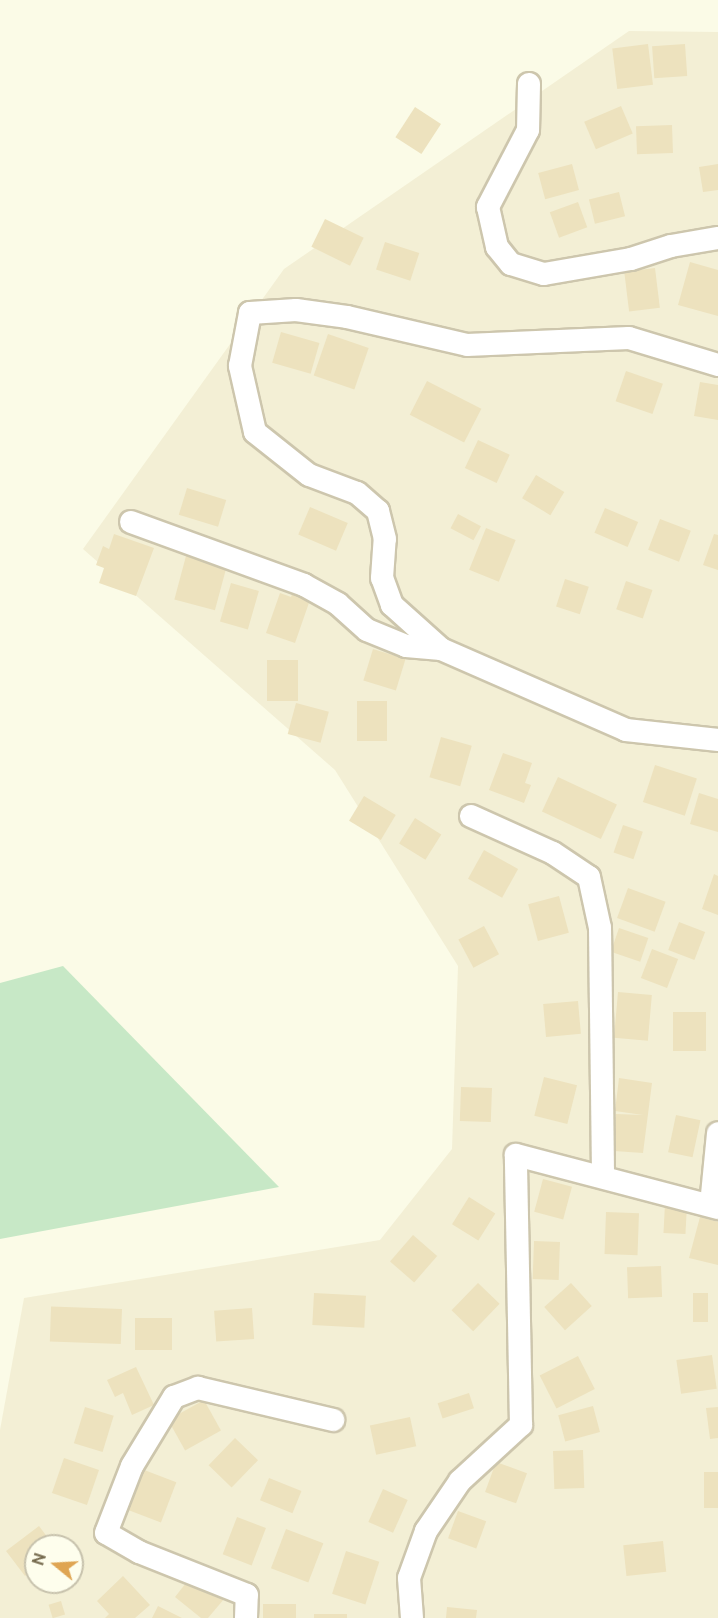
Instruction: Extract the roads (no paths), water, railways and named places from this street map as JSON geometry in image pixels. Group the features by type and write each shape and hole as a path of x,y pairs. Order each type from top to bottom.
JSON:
{"street":[{"path":"529,84 528,130 488,207 497,247 512,264 543,274 631,259 718,238"},
{"path":"718,365 629,338 467,345 347,317 296,310 250,313 240,366 255,432 309,475 357,493 378,511 385,539 382,578 392,605 441,649 626,730 718,740"},
{"path":"131,522 304,585 338,604 367,630 406,646 441,649"},
{"path":"471,816 553,853 589,877 600,928 603,1176"},
{"path":"412,1618 409,1578 426,1531 460,1481 521,1425 516,1155 714,1206 718,1133"},
{"path":"246,1618 247,1595 139,1552 106,1533 132,1466 174,1397 198,1388 333,1420"}]}
